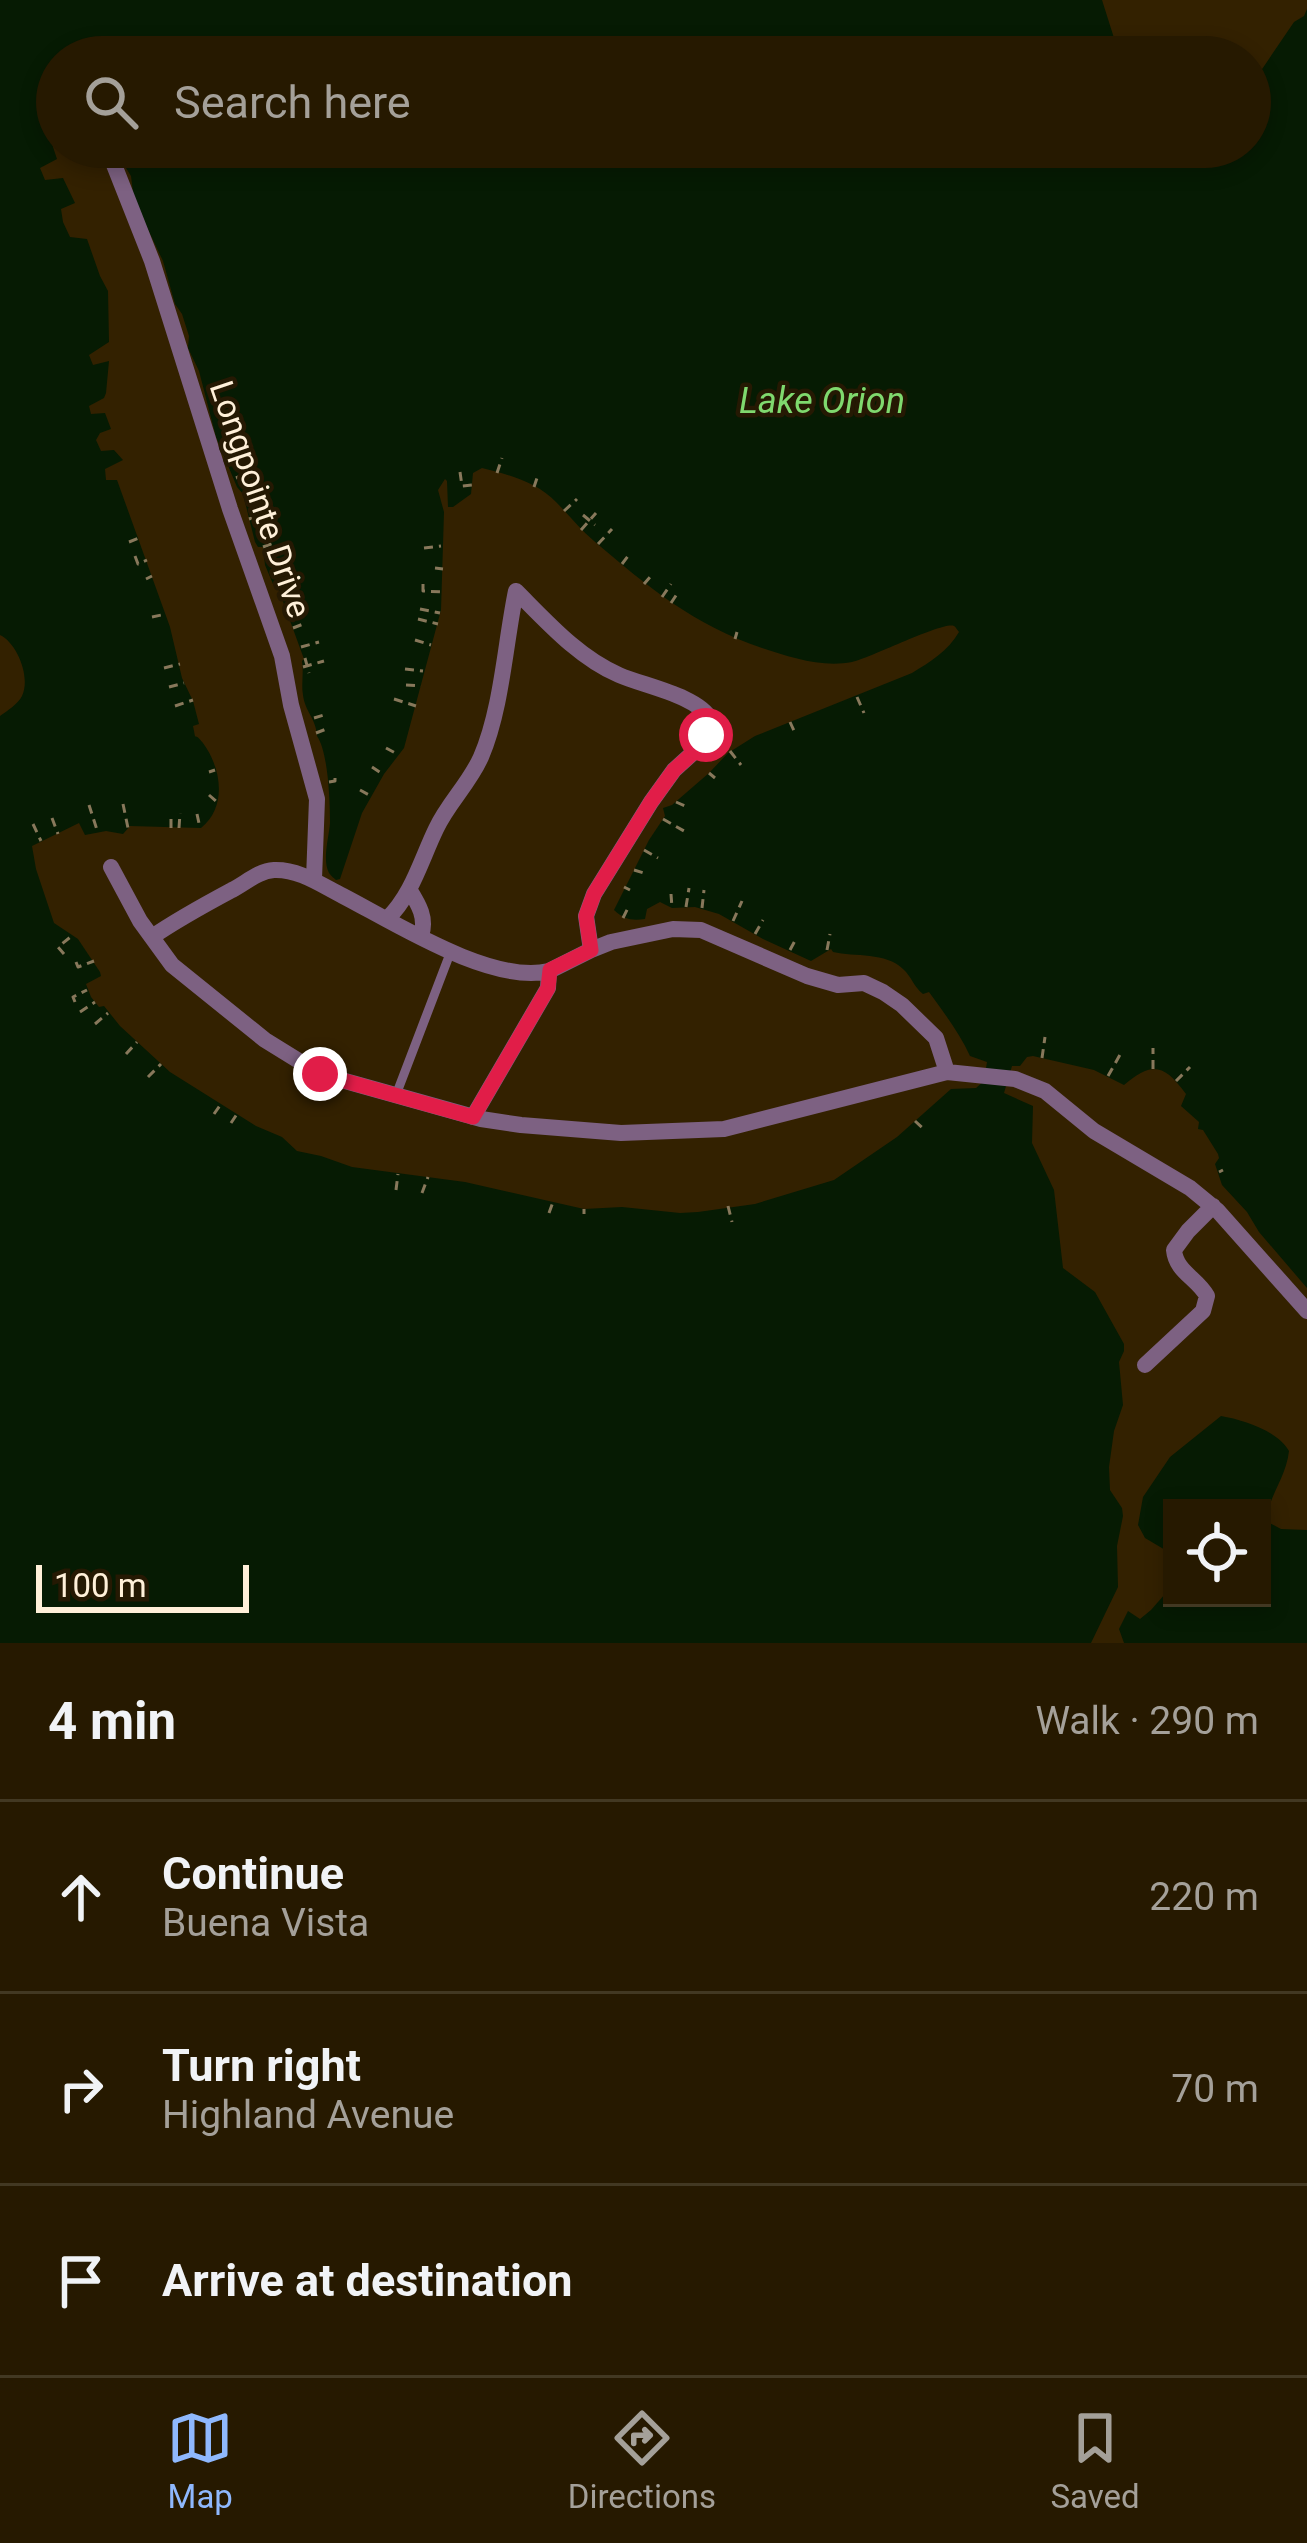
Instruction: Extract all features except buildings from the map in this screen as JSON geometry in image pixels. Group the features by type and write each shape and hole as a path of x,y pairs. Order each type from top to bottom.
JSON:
{"street":[{"name":"Longpointe Drive","path":"114,168 152,261 282,656 316,799 314,879"},
{"path":"386,919 398,908 440,819 482,755 516,591 591,659 614,673 691,701 708,712 711,720 706,735 651,802 594,894 586,916 591,950"},
{"path":"111,867 172,965 320,1074 473,1117 621,1133 724,1129 955,1072 1015,1079 1045,1090 1094,1132 1165,1170 1213,1207 1307,1311"},
{"path":"152,937 262,872 280,870 314,879 451,951 515,973 550,970 611,942 673,929 701,930 807,976 838,985 864,983 883,992 936,1038 955,1072"},
{"path":"409,889 424,917 421,936"},
{"path":"473,1117 548,988 550,970"},
{"path":"1145,1365 1203,1311 1207,1296 1179,1267 1174,1250 1213,1207"}],"lane":[{"path":"396,1095 451,951"}],"path":[{"path":"497,472 502,458"},
{"path":"234,479 250,472"},
{"path":"460,472 461,486 473,485"},
{"path":"534,487 538,475"},
{"path":"564,511 577,500"},
{"path":"581,530 596,513"},
{"path":"248,519 264,514"},
{"path":"583,515 595,525"},
{"path":"598,544 612,529"},
{"path":"129,542 139,538"},
{"path":"263,547 274,543"},
{"path":"424,548 441,546"},
{"path":"265,555 277,552"},
{"path":"135,556 138,563 147,560"},
{"path":"622,564 628,556"},
{"path":"435,568 443,569"},
{"path":"644,584 650,577"},
{"path":"423,584 423,591 442,592"},
{"path":"662,597 671,584"},
{"path":"670,603 679,591"},
{"path":"287,610 298,605"},
{"path":"420,608 440,613"},
{"path":"152,617 166,614"},
{"path":"290,619 302,614"},
{"path":"418,619 438,624"},
{"path":"293,628 306,623"},
{"path":"415,640 431,645"},
{"path":"301,647 319,642"},
{"path":"305,658 309,673"},
{"path":"305,666 324,661"},
{"path":"164,668 180,664"},
{"path":"405,669 424,671"},
{"path":"170,687 184,683"},
{"path":"406,685 421,686"},
{"path":"857,697 864,713"},
{"path":"394,698 416,706"},
{"path":"175,706 193,700"},
{"path":"314,718 324,715"},
{"path":"790,722 795,734"},
{"path":"316,733 328,728"},
{"path":"386,748 399,755"},
{"path":"730,752 741,765"},
{"path":"372,767 384,775"},
{"path":"335,773 336,789"},
{"path":"709,773 715,778"},
{"path":"328,782 335,781"},
{"path":"360,790 371,796"},
{"path":"209,795 218,802"},
{"path":"676,802 685,806"},
{"path":"123,804 128,828"},
{"path":"89,805 98,832"},
{"path":"179,828 180,813"},
{"path":"197,814 200,828"},
{"path":"171,816 171,828"},
{"path":"52,818 58,834"},
{"path":"662,819 684,831"},
{"path":"34,824 40,841"},
{"path":"644,850 658,858"},
{"path":"634,870 644,873"},
{"path":"686,908 689,888"},
{"path":"701,908 704,890"},
{"path":"671,894 672,908"},
{"path":"733,921 742,901"},
{"path":"623,918 629,906"},
{"path":"754,934 763,920"},
{"path":"827,950 830,934"},
{"path":"64,954 58,947 73,935"},
{"path":"790,950 797,937"},
{"path":"76,962 78,967 94,961"},
{"path":"75,1002 73,997 87,990"},
{"path":"80,1012 95,1002"},
{"path":"95,1024 108,1013"},
{"path":"1042,1058 1045,1037"},
{"path":"126,1054 137,1042"},
{"path":"1153,1048 1153,1069"},
{"path":"1108,1076 1121,1053"},
{"path":"148,1078 161,1064"},
{"path":"1176,1081 1190,1067"},
{"path":"214,1114 221,1104"},
{"path":"231,1123 237,1114"},
{"path":"915,1121 926,1131"},
{"path":"395,1190 398,1174"},
{"path":"422,1193 428,1177"},
{"path":"549,1213 553,1202"},
{"path":"728,1206 732,1222"}],"water":[{"name":"Lake Orion","path":"0,0 1102,0 1113,36 36,36 36,168 45,180 63,178 75,203 61,209 63,222 70,237 87,239 108,291 109,342 89,355 93,365 109,361 106,393 89,406 91,414 105,413 111,429 96,440 101,451 114,450 123,460 105,469 106,480 117,480 193,701 199,724 193,726 195,736 209,753 219,787 215,810 201,828 130,826 123,834 85,835 79,823 32,846 54,923 78,939 100,972 101,976 86,984 91,997 170,1072 282,1137 297,1151 352,1167 465,1182 584,1209 680,1213 755,1204 834,1180 897,1137 951,1089 976,1088 984,1081 987,1062 970,1056 929,992 923,994 903,969 888,960 831,949 811,961 719,914 695,907 672,908 660,902 640,920 614,910 665,816 663,808 728,753 755,736 912,673 944,650 959,632 947,626 841,663 784,655 737,639 673,603 531,484 482,468 473,473 471,494 448,507 445,479 438,490 444,512 441,610 404,748 362,813 336,880 326,862 328,776 304,701 304,659 265,565 263,547 255,542 243,494 216,437 182,314 134,200 126,168 1271,168 1271,56 1307,9 1307,1288 1222,1185 1215,1164 1218,1154 1198,1129 1199,1122 1181,1106 1186,1094 1171,1076 1150,1070 1124,1085 1094,1070 1033,1056 1012,1066 1004,1093 1033,1106 1032,1143 1054,1190 1063,1268 1095,1292 1124,1344 1119,1362 1123,1405 1109,1467 1110,1490 1123,1516 1117,1546 1118,1587 1091,1643 0,1643 0,716 20,699 25,680 17,653 0,635"},
{"path":"1221,1416 1269,1432 1289,1451 1271,1501 1163,1499 1163,1549 1145,1538 1138,1525 1143,1497 1170,1457"},
{"path":"1271,1524 1307,1530 1307,1643 1124,1643 1119,1629 1128,1611 1140,1619 1163,1596 1163,1607 1271,1607"}],"route":[{"path":"320,1074 473,1117 548,988 550,970 591,950 586,916 594,894 651,802 706,735"}]}
